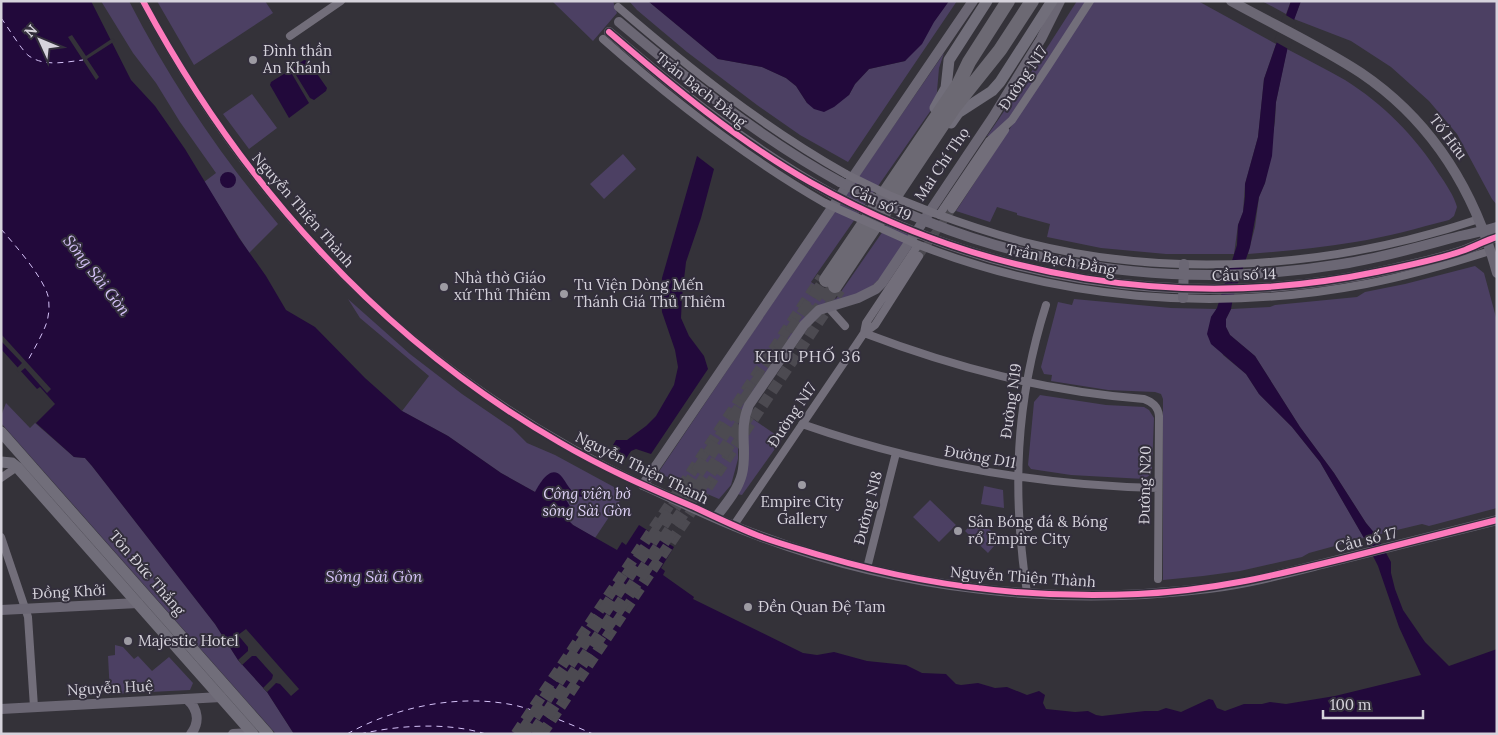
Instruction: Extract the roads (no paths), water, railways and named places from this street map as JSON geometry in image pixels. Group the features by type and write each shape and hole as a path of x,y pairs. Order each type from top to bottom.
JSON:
{"highway":[{"name":"Mai Chí Thọ","path":"831,283 958,84 969,62 1008,1"},
{"name":"Mai Chí Thọ","path":"831,283 953,110 1000,50 1032,1"}],"main road":[{"path":"831,283 941,100 946,88 949,60 987,1"},
{"name":"Mai Chí Thọ","path":"831,283 958,113 992,91 1000,82 1052,1"},
{"path":"2,432 5,448 1,461 17,467"},
{"name":"Tôn Ðức Thắng","path":"2,432 268,734"},
{"name":"Tôn Ðức Thắng","path":"17,467 252,733"}],"street":[{"name":"Nguyễn Thiện Thành","path":"143,1 200,98 231,143 313,245 357,290 428,353 505,409 566,446 643,486 782,544 867,568 941,584 1027,593 1100,595 1173,592 1247,582 1314,566"},
{"path":"290,36 341,1"},
{"path":"643,486 973,1"},
{"name":"Mai Chí Thọ","path":"716,517 738,485 742,472 744,420 750,405 810,318 819,310 858,298 876,289 882,283 993,117 1041,39 1060,1"},
{"name":"Đường N17","path":"934,217 989,141 1012,120 1090,1"},
{"name":"Tố Hữu","path":"1231,1 1329,54 1378,85 1420,124 1450,163 1489,236 1490,252 1497,273"},
{"path":"618,7 719,96"},
{"name":"Trần Bạch Đằng","path":"619,22 719,96 760,133 843,178"},
{"name":"Trần Bạch Đằng","path":"606,35 704,115 765,154 828,198"},
{"path":"952,209 1012,120"},
{"name":"Cầu số 19","path":"843,178 885,204 934,217"},
{"name":"Cầu số 19","path":"828,198 879,217 917,241"},
{"name":"Trần Bạch Đằng","path":"934,217 1006,248 1085,259 1140,271 1202,270"},
{"path":"1341,259 1479,219"},
{"path":"1345,283 1465,250 1489,236 1497,227"},
{"path":"1341,259 1401,252 1461,236 1489,236"},
{"path":"917,241 987,268 1080,289 1145,296 1183,293 1184,269"},
{"name":"Đường N17","path":"734,525 864,333 866,323 917,241"},
{"name":"Trần Bạch Đằng","path":"917,241 967,251 1042,271 1183,293 1202,294"},
{"path":"1345,283 1414,274 1490,252"},
{"path":"864,333 875,325 919,256"},
{"path":"1080,289 1085,259"},
{"name":"Cầu số 14","path":"1202,270 1287,266 1341,259"},
{"name":"Cầu số 14","path":"1202,294 1288,291 1345,283"},
{"name":"Đường N19","path":"1027,593 1019,526 1018,478 1020,431 1032,353 1046,305"},
{"path":"828,307 845,326"},
{"path":"864,333 938,360 1026,383"},
{"name":"Đường N20","path":"1026,383 1080,392 1144,399 1153,403 1158,411 1158,579"},
{"name":"Đường D11","path":"802,424 856,442 956,467 1018,478 1088,485 1158,488"},
{"name":"Đường N18","path":"867,568 896,453"},
{"path":"1,478 17,467"},
{"name":"Cầu số 17","path":"1314,566 1497,520"},
{"path":"1,537 26,609 34,707"},
{"name":"Ðồng Khởi","path":"1,610 138,603"},
{"name":"Nguyễn Huệ","path":"1,709 221,697"},
{"path":"187,699 192,703 196,712 195,727 191,734"},
{"path":"233,734 252,733"}],"water":[{"name":"Sông Sài Gòn","path":"1,1 91,1 131,80 155,106 185,149 239,238 266,276 286,310 315,327 365,378 402,411 448,436 501,473 535,492 546,476 554,472 562,477 572,491 581,489 599,490 601,495 597,496 564,496 571,508 565,517 573,525 617,550 622,542 626,545 639,525 674,547 661,568 665,571 663,575 694,597 693,599 803,653 817,655 834,652 867,661 906,665 922,673 946,674 956,684 961,685 978,683 995,688 1007,687 1027,695 1039,691 1045,695 1043,703 1046,709 1075,712 1088,711 1102,716 1158,711 1166,708 1181,712 1209,699 1213,700 1217,708 1225,711 1244,704 1270,702 1286,704 1335,696 1421,675 1399,627 1378,566 1320,462 1292,427 1259,394 1246,374 1211,344 1207,334 1211,317 1217,308 1237,245 1238,225 1243,212 1245,197 1245,184 1258,137 1264,79 1291,1 1301,1 1293,23 1276,102 1272,156 1259,197 1250,247 1231,309 1226,319 1226,327 1230,335 1255,356 1300,427 1376,535 1391,562 1391,573 1395,589 1403,610 1425,642 1449,666 1497,649 1497,734 294,734 267,692 238,660 215,624 92,466 85,458 74,457 36,423 55,404 40,387 37,389 1,349"},
{"path":"648,1 949,1 934,22 922,44 905,61 869,69 855,84 849,95 824,112 814,109 807,103 796,86 786,78 762,67 718,59"},
{"path":"304,60 308,61 327,88 326,91 314,100 310,98 293,70 295,66"},
{"path":"287,72 292,74 309,103 289,118 270,85 271,82"},
{"path":"697,156 714,169 701,218 686,262 681,318 689,336 704,356 708,369 651,454 636,449 631,451 623,463 616,459 619,452 618,448 613,445 616,440 627,440 646,426 656,416 674,385 678,367 675,350 662,312 662,278"},
{"path":"228,172 236,180 228,188 220,180"}],"tunnel":[{"path":"919,256 952,209"},
{"path":"516,734 822,277"},
{"path":"522,734 826,280"},
{"path":"813,318 835,286"},
{"path":"542,734 840,290"},
{"path":"534,734 748,415"}],"place":[{"name":"Đình thần An Khánh","path":"253,60"},
{"name":"Nhà thờ Giáo xứ Thủ Thiêm","path":"444,287"},
{"name":"Tu Viện Dòng Mến Thánh Giá Thủ Thiêm","path":"564,294"},
{"name":"Empire City Gallery","path":"802,485"},
{"name":"Sân Bóng đá & Bóng rổ Empire City","path":"958,531"},
{"name":"Đền Quan Đệ Tam","path":"748,607"},
{"name":"Majestic Hotel","path":"128,641"}],"district":[{"name":"KHU PHỐ 36","path":"808,356"}],"park label":[{"name":"Công viên bờ sông Sài Gòn","path":"587,502"}]}
